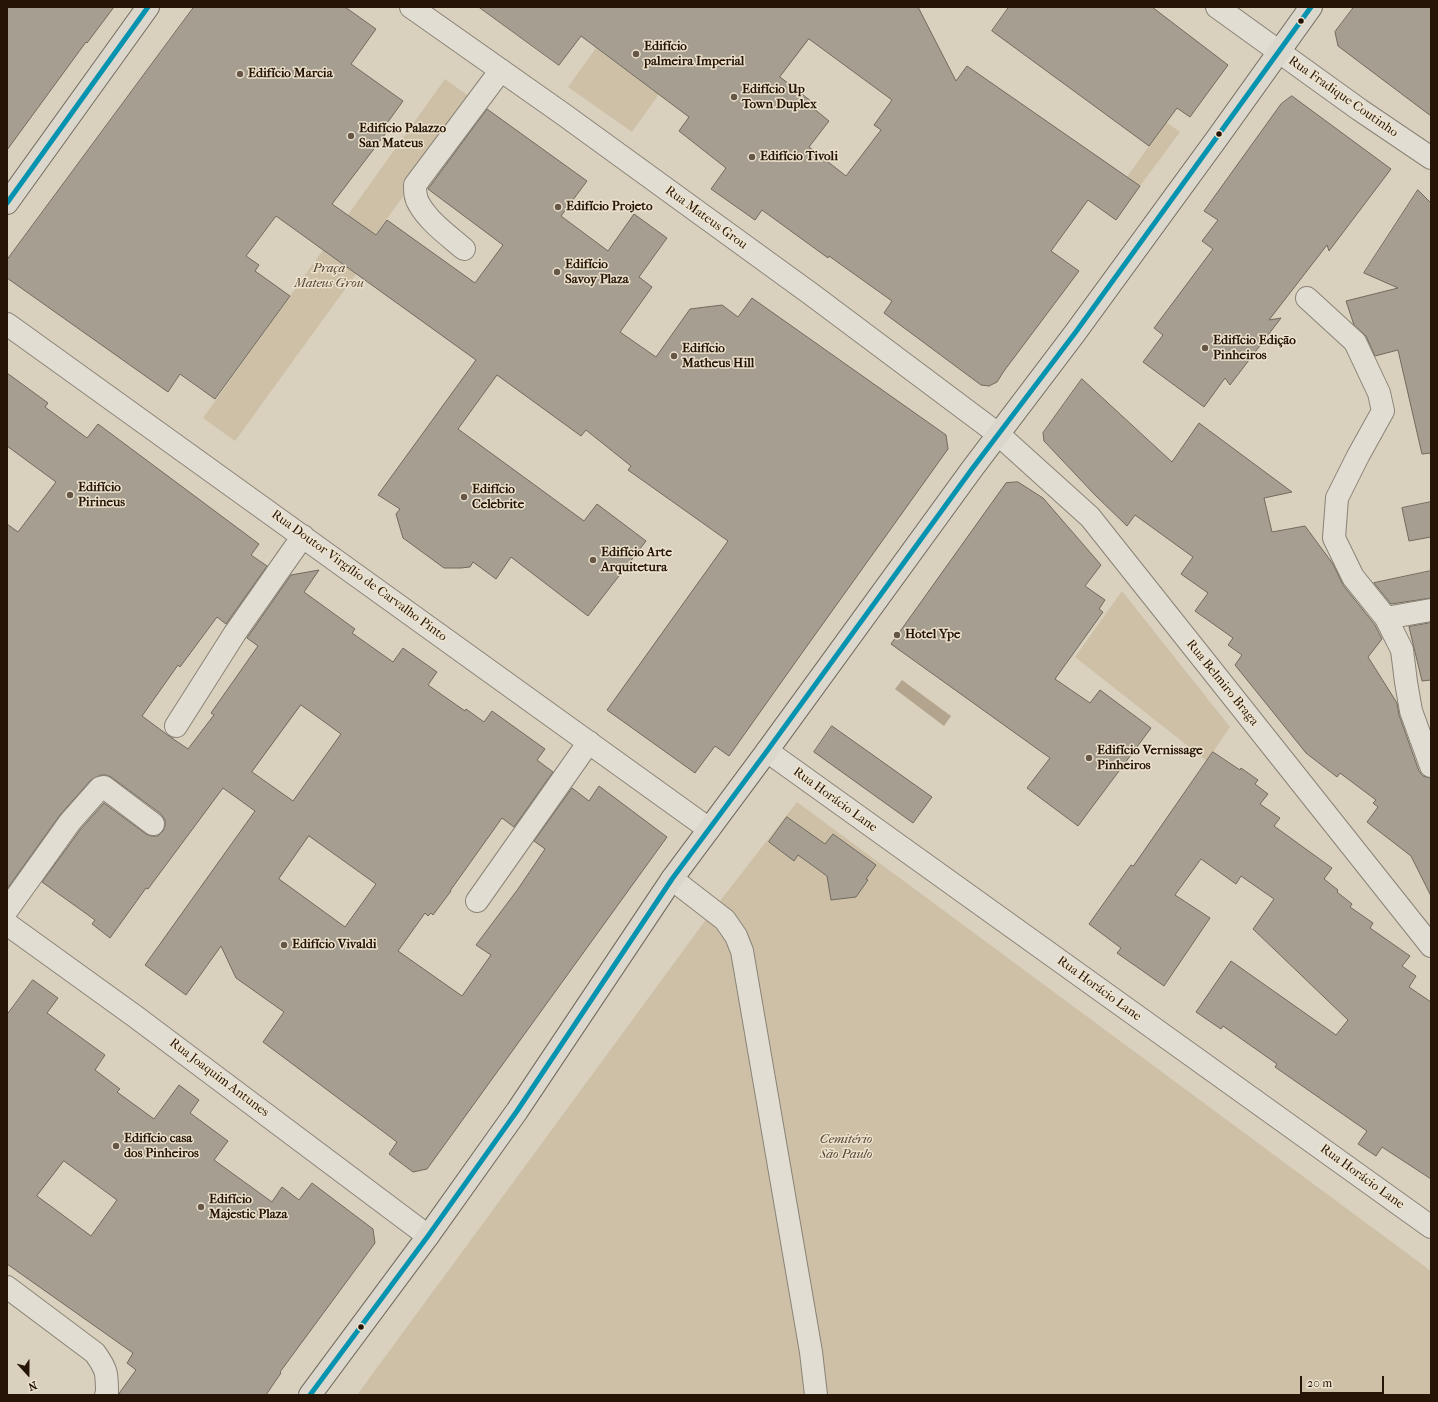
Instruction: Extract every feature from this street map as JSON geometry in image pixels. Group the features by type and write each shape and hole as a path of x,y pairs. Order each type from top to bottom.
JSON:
{"main road":[{"path":"7,203 148,7"},
{"path":"310,1395 428,1236 517,1111 672,879 998,434 1079,327 1311,7"}],"street":[{"name":"Rua Mateus Grou","path":"411,7 501,70 811,294 998,434"},
{"name":"Rua Fradique Coutinho","path":"1217,7 1360,110 1431,158"},
{"path":"464,250 428,216 418,203 415,195 415,185 501,70"},
{"path":"1307,298 1355,342 1379,393 1383,412 1358,456 1337,498 1334,538 1352,577 1386,618 1402,650 1411,711 1431,766"},
{"name":"Rua Doutor Virgílio de Carvalho Pinto","path":"7,324 709,828"},
{"name":"Rua Belmiro Braga","path":"998,434 1090,517 1431,946"},
{"path":"176,726 235,634 303,536"},
{"path":"1386,618 1431,610"},
{"path":"477,901 589,742"},
{"name":"Rua Horácio Lane","path":"767,751 1431,1226"},
{"path":"7,910 70,822 100,788 104,787 153,824"},
{"path":"672,879 725,920 736,936 742,951 811,1352 816,1395"},
{"name":"Rua Joaquim Antunes","path":"7,924 136,1017 428,1236"},
{"path":"7,1287 95,1353 104,1366 107,1376 106,1395"}],"green space":[{"path":"596,48 659,94 632,132 568,87"},
{"name":"Praça Mateus Grou","path":"445,79 474,100 350,269 356,274 235,441 203,418"},
{"path":"1166,122 1180,132 1140,186 1127,177"},
{"path":"1122,591 1230,727 1207,761 1075,657"},
{"name":"Cemitério São Paulo","path":"797,802 1431,1271 1431,1395 357,1395 713,910"}],"shaded area":[{"path":"902,680 951,716 944,726 895,689"}],"building":[{"path":"7,7 114,7 87,43 86,42 7,150"},
{"path":"194,7 345,7 376,29 351,64 403,101 385,126 389,129 332,204 376,235 387,220 475,283 503,245 428,189 487,109 587,181 561,216 608,251 634,214 667,238 639,277 652,287 620,332 656,357 690,309 722,305 738,317 752,298 946,435 948,449 729,756 715,746 695,773 607,710 728,541 628,470 631,466 586,430 581,436 497,375 458,429 584,521 597,504 646,541 588,616 511,557 496,579 473,562 470,567 444,568 403,538 396,514 400,509 378,495 476,360 276,216 246,256 259,265 255,271 290,296 215,399 180,374 168,392 7,278 7,260"},
{"path":"479,7 918,7 956,81 967,66 1140,186 1116,220 1088,200 1051,251 1079,271 997,382 989,386 981,385 884,313 892,301 829,256 828,258 762,210 755,220 711,189 726,168 679,131 689,117 581,36 559,65","holes":["809,39 892,100 874,125 881,130 846,176 809,147 829,121 813,108 816,105 780,77"]},
{"path":"1009,7 1152,7 1228,65 1190,117 1177,108 1149,146 992,31"},
{"path":"1354,7 1431,7 1431,116 1338,46 1335,32"},
{"path":"1292,96 1391,169 1329,251 1327,245 1269,320 1281,318 1230,385 1225,378 1204,407 1143,362 1163,335 1154,328 1213,249 1202,241 1218,220 1204,211 1281,104"},
{"path":"1418,190 1431,203 1431,453 1422,454 1398,350 1375,356 1366,336 1354,325 1346,301 1398,288 1364,273"},
{"path":"7,373 48,403 45,407 87,438 98,424 259,544 251,555 267,566 226,624 217,617 180,667 178,665 142,716 188,749 214,715 211,713 258,646 247,638 291,575 319,570 304,592 355,629 352,633 393,662 403,648 437,672 428,685 465,711 466,709 484,722 492,711 545,749 537,760 553,772 514,827 502,818 433,915 431,913 428,916 425,913 398,951 462,996 491,955 476,945 518,889 545,849 534,841 572,788 589,801 599,786 667,837 427,1169 413,1172 389,1154 397,1142 263,1042 284,1012 236,978 221,946 186,995 145,965 255,811 223,788 148,889 146,888 110,938 92,924 95,920 42,882 80,830 104,803 146,834 158,836 163,831 165,820 161,814 111,777 101,775 91,780 60,815 7,889 7,524 18,532 56,482 7,446","holes":["301,705 341,734 293,801 252,772","309,836 376,884 345,927 279,879"]},
{"path":"1082,379 1172,462 1199,423 1292,492 1264,498 1272,532 1305,526 1333,564 1343,585 1375,625 1382,639 1368,657 1397,703 1399,715 1419,771 1423,776 1431,778 1431,896 1411,856 1367,822 1378,807 1373,803 1376,800 1340,773 1337,777 1306,753 1235,665 1242,655 1228,645 1233,638 1195,611 1208,593 1181,574 1193,557 1135,515 1127,526 1095,495 1044,441 1043,433"},
{"path":"1018,482 1043,498 1101,565 1085,586 1105,600 1099,609 1103,612 1055,679 1090,703 1100,690 1151,728 1078,826 1027,788 1050,758 891,644 1006,483"},
{"path":"1431,502 1431,537 1409,541 1402,508"},
{"path":"1431,571 1431,598 1391,604 1374,583"},
{"path":"1431,623 1431,680 1422,681 1409,627"},
{"path":"832,726 932,797 913,823 814,752"},
{"path":"1213,752 1240,770 1241,768 1258,780 1255,784 1268,794 1260,804 1280,818 1274,826 1332,868 1324,879 1352,904 1350,907 1373,923 1370,928 1410,956 1402,966 1416,976 1409,987 1431,1002 1431,1179 1382,1147 1376,1156 1358,1144 1367,1131 1275,1067 1277,1064 1223,1026 1221,1029 1196,1012 1231,961 1336,1035 1348,1020 1253,929 1274,899 1241,876 1236,884 1201,859 1175,895 1210,918 1164,986 1117,953 1121,948 1089,924 1131,865 1133,866"},
{"path":"787,817 825,844 833,834 876,865 856,897 831,900 827,876 798,855 794,861 769,842"},
{"path":"33,980 58,998 47,1013 105,1055 95,1070 120,1089 117,1092 154,1119 179,1085 199,1100 190,1113 228,1141 214,1160 272,1202 282,1187 299,1200 312,1183 373,1229 375,1243 280,1372 281,1373 266,1395 119,1395 136,1370 127,1363 133,1353 7,1264 7,1015","holes":["64,1161 117,1200 91,1236 37,1196"]}],"transit line":[{"path":"7,203 148,7"},
{"path":"310,1395 428,1236 517,1111 672,879 972,469 1075,333 1311,7"}],"place":[{"name":"Edifício palmeira Imperial","path":"636,54"},
{"name":"Edifício Marcia","path":"240,74"},
{"name":"Edifício Up Town Duplex","path":"734,97"},
{"name":"Edifício Palazzo San Mateus","path":"351,136"},
{"name":"Edifício Tivoli","path":"752,157"},
{"name":"Edifício Projeto","path":"558,207"},
{"name":"Edifício Savoy Plaza","path":"557,272"},
{"name":"Edifício Edição Pinheiros","path":"1205,348"},
{"name":"Edifício Matheus Hill","path":"674,356"},
{"name":"Edifício Pirineus","path":"70,495"},
{"name":"Edifício Celebrite","path":"464,497"},
{"name":"Edifício Arte Arquitetura","path":"593,560"},
{"name":"Hotel Ype","path":"897,635"},
{"name":"Edifício Vernissage Pinheiros","path":"1089,758"},
{"name":"Edifício Vivaldi","path":"284,945"},
{"name":"Edifício casa dos Pinheiros","path":"116,1146"},
{"name":"Edifício Majestic Plaza","path":"201,1207"}]}
